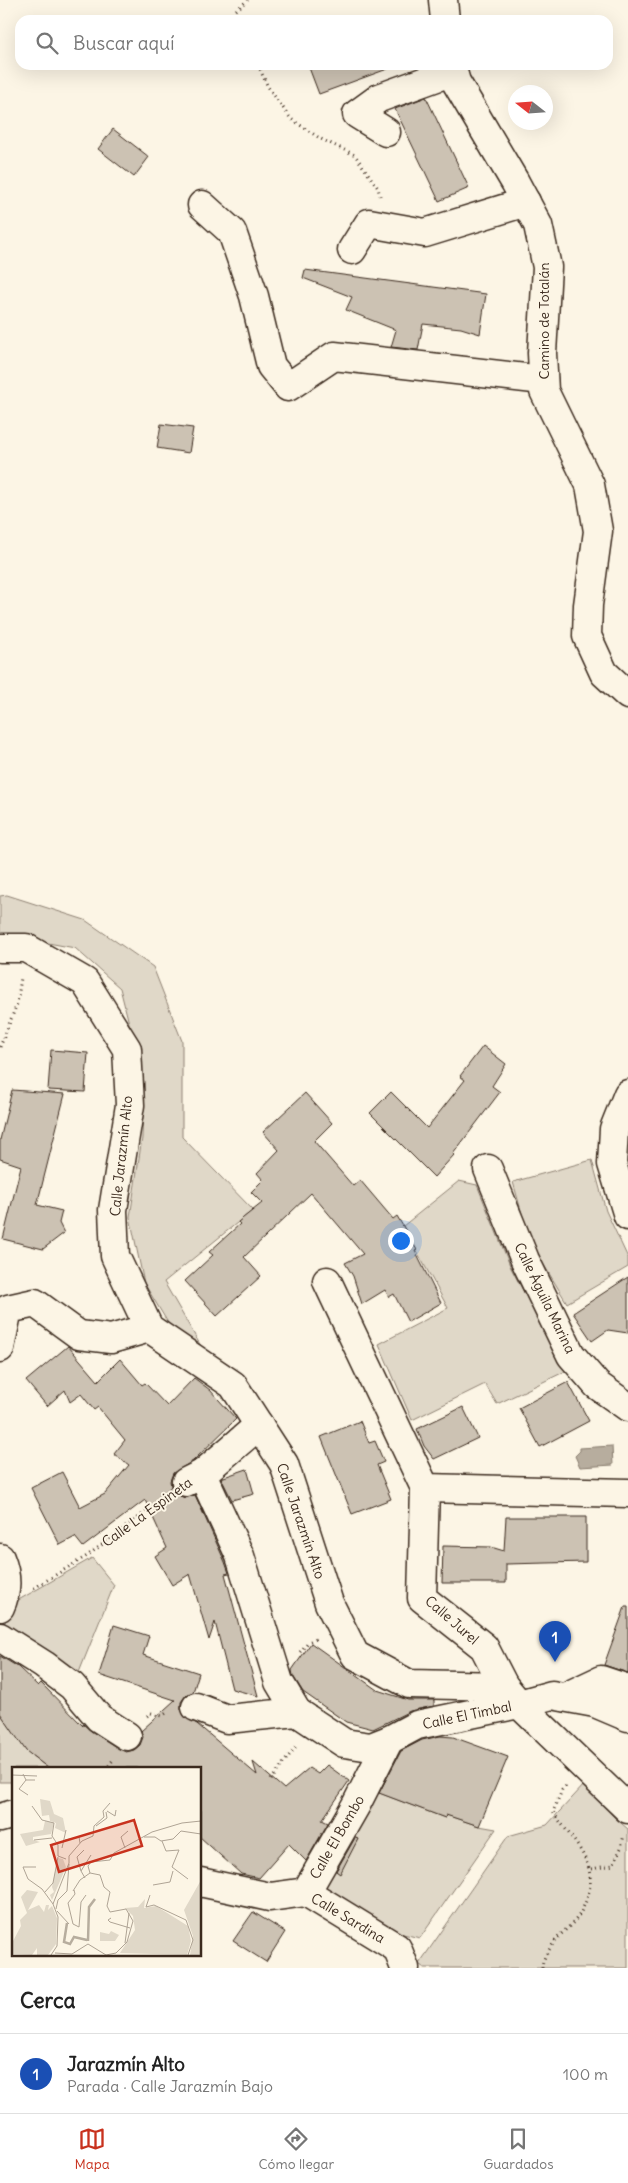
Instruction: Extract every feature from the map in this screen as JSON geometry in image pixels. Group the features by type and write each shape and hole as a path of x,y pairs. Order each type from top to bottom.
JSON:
{"street":[{"path":"443,0 444,15"},
{"path":"386,132 357,114 379,98 447,70"},
{"name":"Camino de Totalán","path":"453,70 456,82 538,225 546,267 542,353 544,391 590,485 598,531 588,605 587,636 604,673 628,695"},
{"path":"352,250 369,223 425,232 526,202"},
{"path":"202,205 232,232 254,296 271,366 288,387 334,356 543,380"},
{"name":"Calle Jarazmín Alto","path":"13,948 85,982 127,1049 130,1106 113,1210 115,1256 149,1328 233,1385 284,1464 329,1603 355,1655 409,1684 512,1695"},
{"path":"628,1094 614,1129 612,1164 628,1216"},
{"name":"Calle Águila Marina","path":"488,1169 525,1260 571,1355 597,1386 628,1407"},
{"name":"Calle Jurel","path":"327,1281 426,1488 422,1598 484,1647 512,1695"},
{"path":"0,1348 8,1309 34,1303 79,1335 110,1339 149,1328"},
{"path":"194,1478 259,1425"},
{"name":"Calle La Espineta","path":"194,1478 240,1556 279,1682 297,1712"},
{"path":"426,1488 628,1493"},
{"path":"0,1558 5,1570 6,1587 0,1606"},
{"path":"0,1637 44,1665 72,1686 99,1718 127,1736"},
{"path":"565,1697 601,1680 628,1689"},
{"path":"512,1695 552,1695 565,1697 595,1703 628,1717"},
{"path":"512,1695 587,1768 626,1821"},
{"name":"Calle El Timbal","path":"297,1712 344,1743 371,1747 417,1725 512,1695"},
{"path":"196,1707 227,1719 297,1712"},
{"name":"Calle El Bombo","path":"201,1882 270,1897 306,1892 356,1805 389,1740"},
{"name":"Calle Sardina","path":"306,1892 397,1948 405,1968"}],"path":[{"path":"236,15 236,10 248,0"},
{"path":"260,70 268,87 291,120 321,139 356,155 378,188 389,225"},
{"path":"0,1047 18,1004 13,948"},
{"name":"Calle La Espineta","path":"0,1606 87,1556 194,1478"},
{"path":"279,1682 308,1642 342,1630"},
{"path":"127,1736 151,1713 162,1716 174,1707 196,1707"},
{"path":"272,1780 291,1754"},
{"path":"542,1968 542,1962 558,1937 578,1917 591,1892 591,1869 553,1812 562,1790 587,1768"},
{"path":"591,1869 612,1864 621,1848 626,1821"}],"shaded area":[{"path":"7,895 85,920 153,967 182,1041 182,1137 253,1210 164,1282 206,1355 173,1331 144,1283 130,1217 142,1138 144,1082 120,988 75,948 0,934 0,896"},
{"path":"592,1160 606,1211 628,1258 628,1267 567,1303 530,1242 513,1182"},
{"path":"459,1181 477,1185 511,1268 566,1371 497,1404 485,1384 412,1420 379,1344 448,1308 403,1226"},
{"path":"612,1446 613,1465 580,1467 575,1456 580,1451 580,1448"},
{"path":"92,1558 114,1585 76,1680 3,1626 15,1602"},
{"path":"0,1713 31,1755 47,1767 12,1767 12,1782 0,1782"},
{"path":"585,1784 615,1818 628,1829 628,1968 424,1968 419,1964 508,1836 547,1825"},
{"path":"374,1791 445,1818 446,1815 479,1826 496,1829 420,1938 382,1929 316,1891 332,1869 339,1873 358,1839 350,1835"}],"building":[{"path":"310,70 385,70 319,94"},
{"path":"426,97 469,188 439,201 395,109"},
{"path":"113,129 149,157 134,177 98,149"},
{"path":"305,270 486,294 480,334 461,328 423,324 418,350 391,347 396,330 346,310 352,297 303,278"},
{"path":"161,424 193,428 189,453 157,448"},
{"path":"483,1046 506,1064 492,1086 500,1092 454,1155 434,1177 370,1113 391,1092 427,1128 465,1080 460,1076"},
{"path":"51,1050 88,1053 85,1092 48,1090"},
{"path":"12,1090 65,1094 37,1205 62,1211 59,1223 64,1233 43,1249 3,1239 21,1166 0,1159 0,1140"},
{"path":"305,1093 332,1123 314,1141 353,1186 360,1180 393,1219 397,1216 417,1250 415,1251 441,1303 408,1322 394,1294 389,1297 385,1290 362,1304 353,1276 345,1263 363,1254 311,1193 244,1257 261,1276 217,1316 185,1281 213,1255 209,1252 240,1224 238,1222 262,1203 251,1192 263,1180 257,1173 279,1150 263,1132"},
{"path":"628,1277 628,1333 608,1330 592,1341 573,1313"},
{"path":"68,1346 98,1381 120,1359 142,1385 145,1383 167,1406 194,1378 210,1390 236,1419 193,1461 173,1473 170,1481 171,1486 167,1491 172,1489 178,1495 185,1498 195,1495 225,1562 229,1573 225,1574 258,1696 232,1689 215,1622 209,1640 190,1574 172,1585 155,1556 167,1548 145,1500 83,1547 75,1537 60,1545 31,1488 62,1472 80,1507 105,1494 129,1465 114,1454 125,1440 98,1407 94,1410 81,1394 70,1402 65,1390 47,1406 26,1381"},
{"path":"568,1382 589,1421 540,1447 519,1408"},
{"path":"463,1407 478,1438 434,1459 424,1446 417,1429"},
{"path":"360,1421 369,1443 375,1441 384,1462 377,1465 391,1499 352,1514 321,1437"},
{"path":"247,1469 254,1494 232,1500 221,1478"},
{"path":"506,1517 586,1517 586,1562 506,1564 506,1583 442,1583 443,1546 491,1547 504,1551"},
{"path":"625,1607 628,1607 628,1673 604,1665"},
{"path":"114,1625 149,1636 143,1655 199,1673 193,1692 186,1695 181,1702 184,1716 197,1724 257,1775 253,1762 284,1789 309,1768 318,1774 327,1765 349,1781 322,1820 328,1823 306,1861 289,1844 259,1878 241,1874 201,1838 201,1767 47,1767 26,1751 0,1713 0,1656 18,1667 38,1686 41,1683 83,1726 83,1724 119,1749 126,1752 134,1750 140,1745 143,1737 141,1731 175,1700 99,1675"},
{"path":"311,1643 377,1690 408,1700 434,1700 434,1706 410,1711 373,1729 346,1722 303,1692 293,1676 292,1670"},
{"path":"440,1736 453,1737 508,1757 479,1826 446,1815 445,1818 379,1793 401,1751 422,1740"},
{"path":"355,1838 358,1839 340,1874 336,1871"},
{"path":"253,1912 285,1932 266,1962 233,1941"}],"place":[{"name":"Jarazmín Alto","path":"555,1662"}]}
